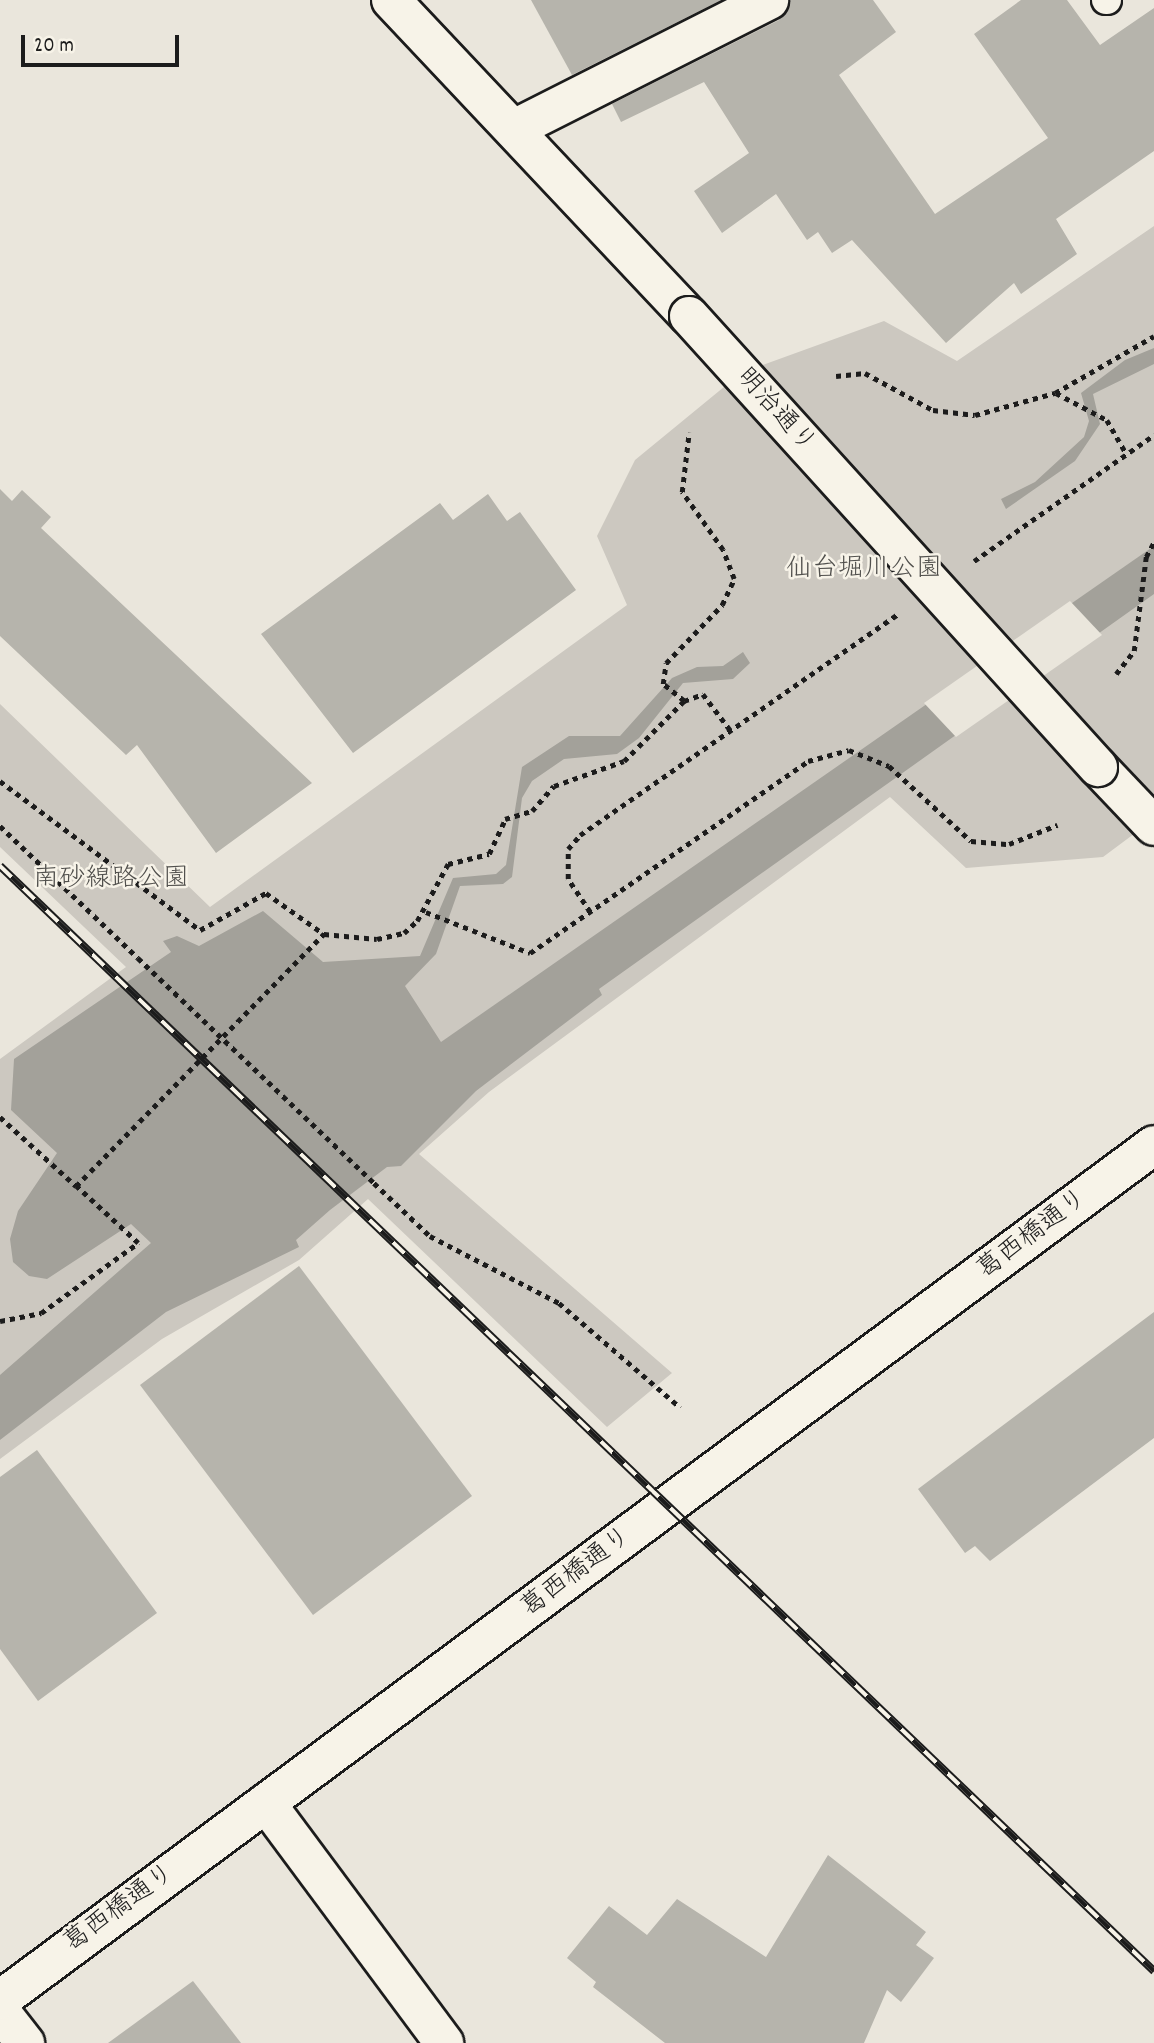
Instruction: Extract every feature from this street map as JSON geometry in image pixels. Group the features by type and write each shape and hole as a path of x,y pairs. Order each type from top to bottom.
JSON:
{"main road":[{"name":"明治通り","path":"391,0 689,316 1154,826"},
{"path":"514,129 769,0"},
{"name":"葛西橋通り","path":"0,2000 1154,1145"},
{"path":"266,1803 444,2043"},
{"path":"0,2011 24,2043"}],"path":[{"path":"836,376 883,379 933,410 975,415 1055,393 1154,336"},
{"path":"1055,393 1107,420 1127,454"},
{"path":"684,701 663,684 666,663 722,604 734,579 723,550 682,492 689,432"},
{"path":"968,565 1154,435"},
{"path":"1116,674 1134,651 1146,557 1154,542"},
{"path":"590,912 568,879 568,849 912,604"},
{"path":"0,781 200,930 266,893 324,934 377,939 404,933 426,912 448,864 489,854 505,819 532,811 554,786 624,761 684,701 703,694 731,731"},
{"path":"426,912 530,953 808,761 849,750 889,766 971,841 1009,844 1057,825"},
{"path":"0,826 430,1236 559,1303 680,1407"},
{"path":"76,1186 324,934"},
{"path":"0,1116 138,1243 41,1313 0,1321"}],"green space":[{"name":"仙台堀川公園","path":"1154,226 1154,819 1103,857 966,868 890,797 489,1092 419,1154 672,1373 607,1427 368,1199 299,1260 162,1339 0,1459 0,1059 126,967 0,847 0,704 210,907 627,605 597,536 635,460 741,373 884,321 957,361"}],"shaded area":[{"path":"1154,348 1154,364 1093,394 1100,424 1075,461 1006,509 1001,499 1035,482 1084,437 1089,421 1081,393 1125,360"},
{"path":"1154,546 1154,594 599,989 602,995 476,1091 401,1166 387,1167 330,1210 296,1240 299,1247 166,1312 0,1440 0,1375 151,1243 131,1224 47,1279 29,1276 13,1262 10,1239 18,1211 57,1153 11,1110 14,1059 171,952 163,941 177,936 199,946 263,911 323,962 420,956 453,878 496,874 506,865 522,767 569,736 620,736 672,678 697,667 723,666 743,652 750,663 733,679 683,683 639,738 617,754 564,759 532,781 522,798 512,877 503,884 460,886 436,954 405,986 441,1042"}],"pier":[{"path":"1070,601 1102,635 956,737 924,703"}],"building":[{"path":"531,0 721,0 572,75"},
{"path":"791,0 873,0 896,32 839,75 935,214 1048,138 974,34 1021,0 1067,0 1100,45 1154,8 1154,151 1056,219 1077,254 1021,294 1014,283 946,343 852,240 832,253 818,232 807,240 776,194 722,233 694,191 749,153 704,82 621,122 612,104 779,20"},
{"path":"0,489 12,501 22,490 51,517 41,528 312,783 216,853 137,745 126,755 0,636"},
{"path":"488,494 507,521 520,512 576,590 353,753 261,634 440,503 453,520"},
{"path":"299,1266 472,1496 313,1615 140,1385"},
{"path":"1154,1312 1154,1438 990,1561 975,1546 965,1553 918,1489"},
{"path":"37,1450 157,1613 38,1701 0,1649 0,1477"},
{"path":"828,1855 926,1932 916,1945 934,1958 901,2002 887,1990 864,2043 665,2043 593,1987 596,1982 567,1958 609,1906 647,1935 677,1899 766,1957"},
{"path":"193,1981 241,2043 108,2043"}],"railway":[{"path":"0,866 1154,1971"}],"park label":[{"name":"南砂線路公園","path":"111,880"}]}
